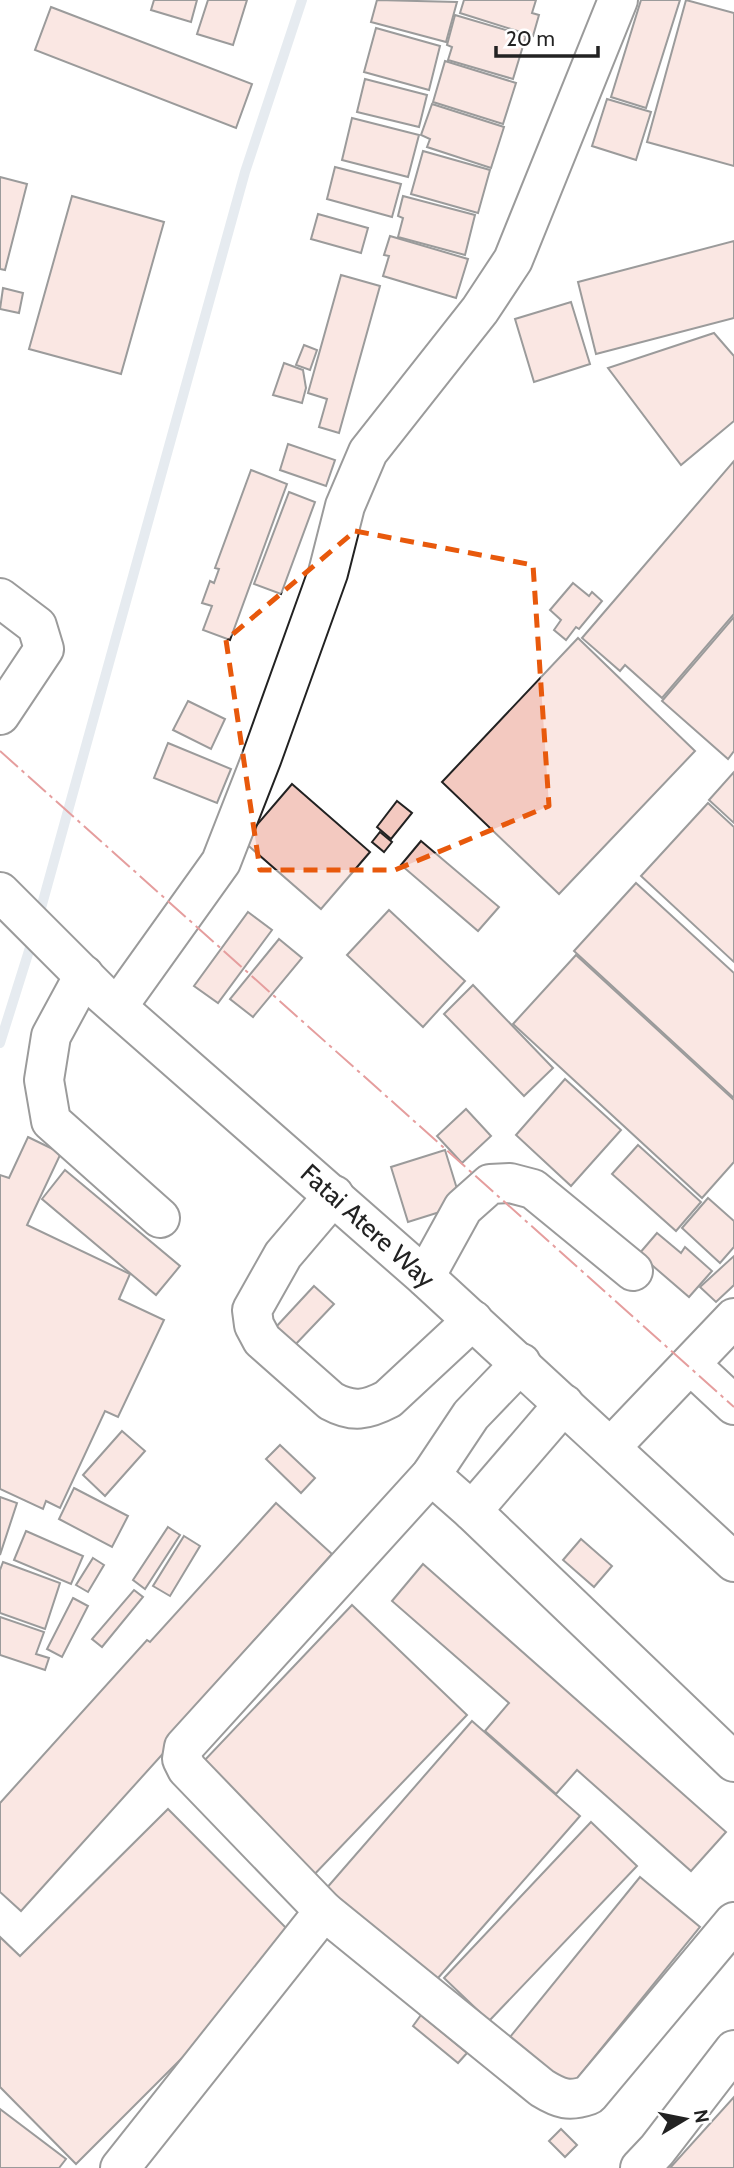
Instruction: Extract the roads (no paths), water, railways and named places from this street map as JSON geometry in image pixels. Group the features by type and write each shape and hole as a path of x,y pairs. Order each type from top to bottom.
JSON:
{"street":[{"path":"118,1006 221,862 328,573 345,506 368,452 480,310 513,260 618,0"},
{"path":"0,598 37,626 44,649 0,715"},
{"name":"Fatai Atere Way","path":"1,895 118,1006 521,1363 734,1562"},
{"path":"84,975 51,1036 44,1080 51,1121 160,1218"},
{"path":"425,1277 463,1208 490,1184 510,1183 533,1189 633,1271"},
{"path":"334,1195 283,1255 252,1310 254,1325 262,1340 331,1401 357,1410 373,1407 388,1399 473,1320"},
{"path":"611,1447 734,1318"},
{"path":"521,1363 471,1415 431,1475 184,1746 182,1753 187,1769 324,1910 542,2088 561,2099 589,2095 734,1922"},
{"path":"691,1365 734,1405"},
{"path":"472,1511 564,1404"},
{"path":"431,1475 734,1762"},
{"path":"120,2168 324,1910"},
{"path":"640,2168 734,2050"}],"waterway":[{"path":"38,919 245,172 302,0"},
{"path":"0,1043 33,938"}]}
